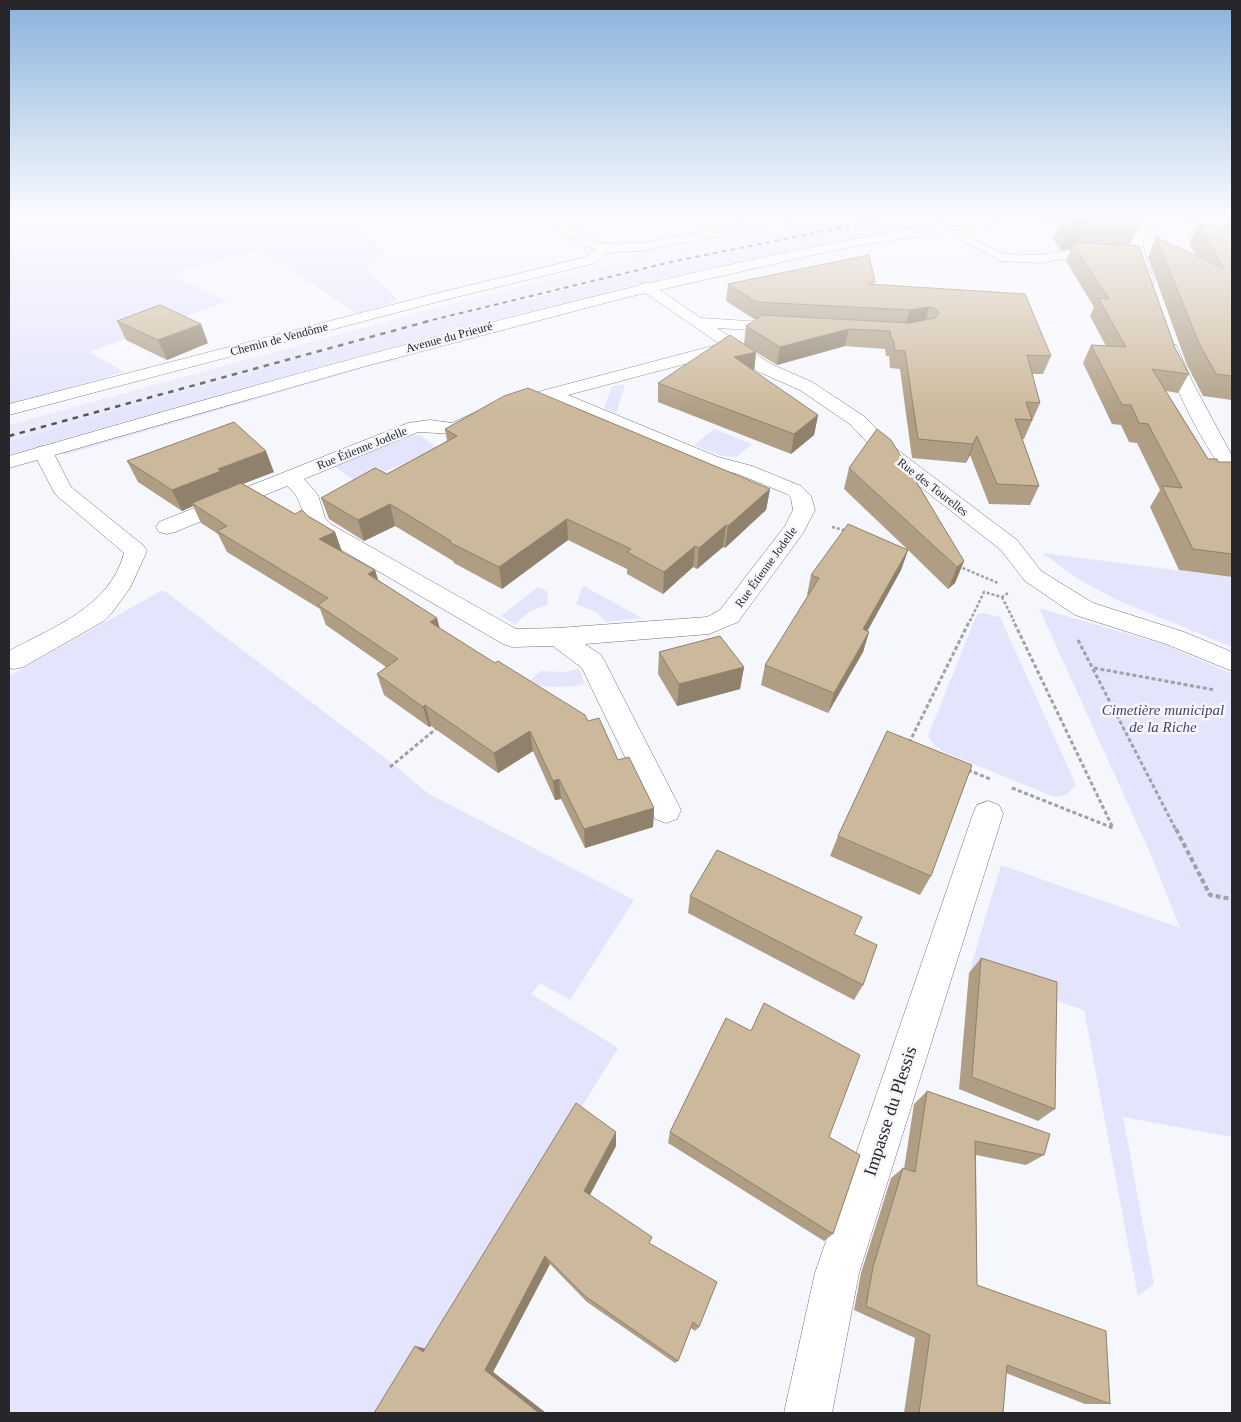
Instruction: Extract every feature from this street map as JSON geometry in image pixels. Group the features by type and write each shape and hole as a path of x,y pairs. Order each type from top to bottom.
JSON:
{"street":[{"name":"Chemin de Vendôme","path":"9,410 500,282"},
{"name":"Avenue du Prieuré","path":"9,462 418,345 666,282"},
{"path":"1146,282 1151,293"},
{"name":"Rue des Tourelles","path":"646,287 765,368 806,386 858,421 884,449 1008,545 1033,576 1084,609 1175,638 1232,662"},
{"path":"696,322 805,328"},
{"path":"1163,330 1176,366 1229,462"},
{"name":"Rue Étienne Jodelle","path":"167,528 415,427 456,428 483,416 551,394 733,346"},
{"name":"Rue Étienne Jodelle","path":"289,478 309,498 315,523 324,530 512,638 558,637 710,624 720,621 737,607 801,517 804,503 801,496 794,490 745,470 712,461 551,394"},
{"path":"14,660 95,615 104,608 115,595 136,551 62,490 43,452"},
{"path":"558,637 592,662 666,810"},
{"name":"Impasse du Plessis","path":"808,1413 837,1273 997,794"}],"path":[{"path":"801,517 849,532"},
{"path":"953,565 972,571 1012,590"},
{"path":"908,746 984,592 1002,597 1113,828 997,794 961,767"},
{"path":"1075,634 1210,895 1232,899"},
{"path":"1093,668 1223,692"},
{"path":"390,767 443,723"}],"shaded area":[{"path":"540,282 595,282 556,291 9,441 9,425 460,301"}],"green space":[{"path":"9,282 187,282 227,301 90,352 124,372 9,405"},
{"path":"310,282 381,282 398,300 357,314"},
{"path":"598,282 649,282 479,324 344,360 9,455 9,441 464,315"},
{"path":"396,357 400,360 381,363 64,455 62,453"},
{"path":"623,384 625,386 616,413 604,408 612,387"},
{"path":"714,429 752,444 736,457 722,456 694,445"},
{"path":"420,435 438,449 357,483 334,466 409,436"},
{"path":"1042,553 1230,577 1232,581 1232,647 1117,600 1080,580"},
{"path":"583,586 642,618 606,622 596,612 576,604"},
{"path":"538,587 548,592 547,605 530,611 515,624 501,616"},
{"path":"163,590 389,761 429,794 634,900 570,1000 540,983 531,994 618,1048 389,1413 9,1413 9,676"},
{"name":"Cimetière municipal de la Riche","path":"1039,608 1166,645 1232,674 1232,1137 1123,1117 1154,1284 1138,1296 1084,1010 969,973 1001,865 1180,928 1152,857"},
{"path":"984,613 1000,617 1076,785 1066,795 1055,797 944,752 935,746 928,736 977,614"},
{"path":"579,669 585,684 556,687 527,683 541,671 565,672"}],"building":[{"path":"736,282 874,282 868,284 1025,294 1051,356 1027,355 1040,403 1026,402 1032,420 1015,419 1039,486 997,484 977,436 973,444 918,439 905,351 895,350 890,331 849,329 780,347 746,326 763,315 910,323 935,318 939,313 936,309 929,307 910,310 756,302 728,284"},
{"path":"1098,282 1152,282 1175,348 1189,374 1152,369 1208,459 1217,459 1218,462 1232,462 1232,554 1193,549 1162,486 1182,488 1148,424 1139,423 1131,405 1122,405 1091,345 1126,347 1098,298 1109,299"},
{"path":"1174,282 1232,282 1232,376 1216,374 1199,343"},
{"path":"160,305 201,324 158,340 117,321"},
{"path":"730,335 756,352 734,357 818,415 794,434 658,383"},
{"path":"528,388 770,489 728,526 726,525 699,548 695,546 664,572 627,552 631,549 567,519 499,567 449,542 451,541 390,504 358,520 321,498 375,468 387,474 457,436 445,429 504,396"},
{"path":"234,422 266,451 218,469 221,471 172,490 127,461"},
{"path":"877,429 891,440 964,561 957,567 849,468"},
{"path":"241,483 295,514 302,510 308,516 335,532 319,539 375,570 368,574 437,618 430,622 495,663 498,661 585,715 588,721 599,718 618,760 629,757 654,808 584,829 559,779 553,781 530,731 494,753 425,705 423,707 377,674 398,659 318,605 328,598 217,531 227,526 192,503"},
{"path":"848,524 908,550 863,629 869,632 834,693 765,665 819,578 811,575"},
{"path":"720,636 744,667 679,684 659,652"},
{"path":"887,731 972,765 931,876 838,836"},
{"path":"717,850 862,917 854,934 877,945 863,985 690,896"},
{"path":"981,958 1057,982 1055,1109 972,1077"},
{"path":"764,1003 860,1055 829,1137 860,1155 833,1234 670,1132 726,1018 751,1031"},
{"path":"927,1091 1050,1134 1044,1155 975,1141 977,1285 1106,1331 1110,1404 1007,1365 1003,1413 919,1413 930,1335 866,1306 873,1267 903,1168 915,1172"},
{"path":"576,1103 616,1132 584,1191 652,1237 649,1243 717,1282 699,1327 693,1322 678,1361 585,1296 545,1256 485,1370 539,1413 374,1413 415,1346 423,1352"}],"railway":[{"path":"424,322 587,282"},
{"path":"9,436 429,321"}]}
